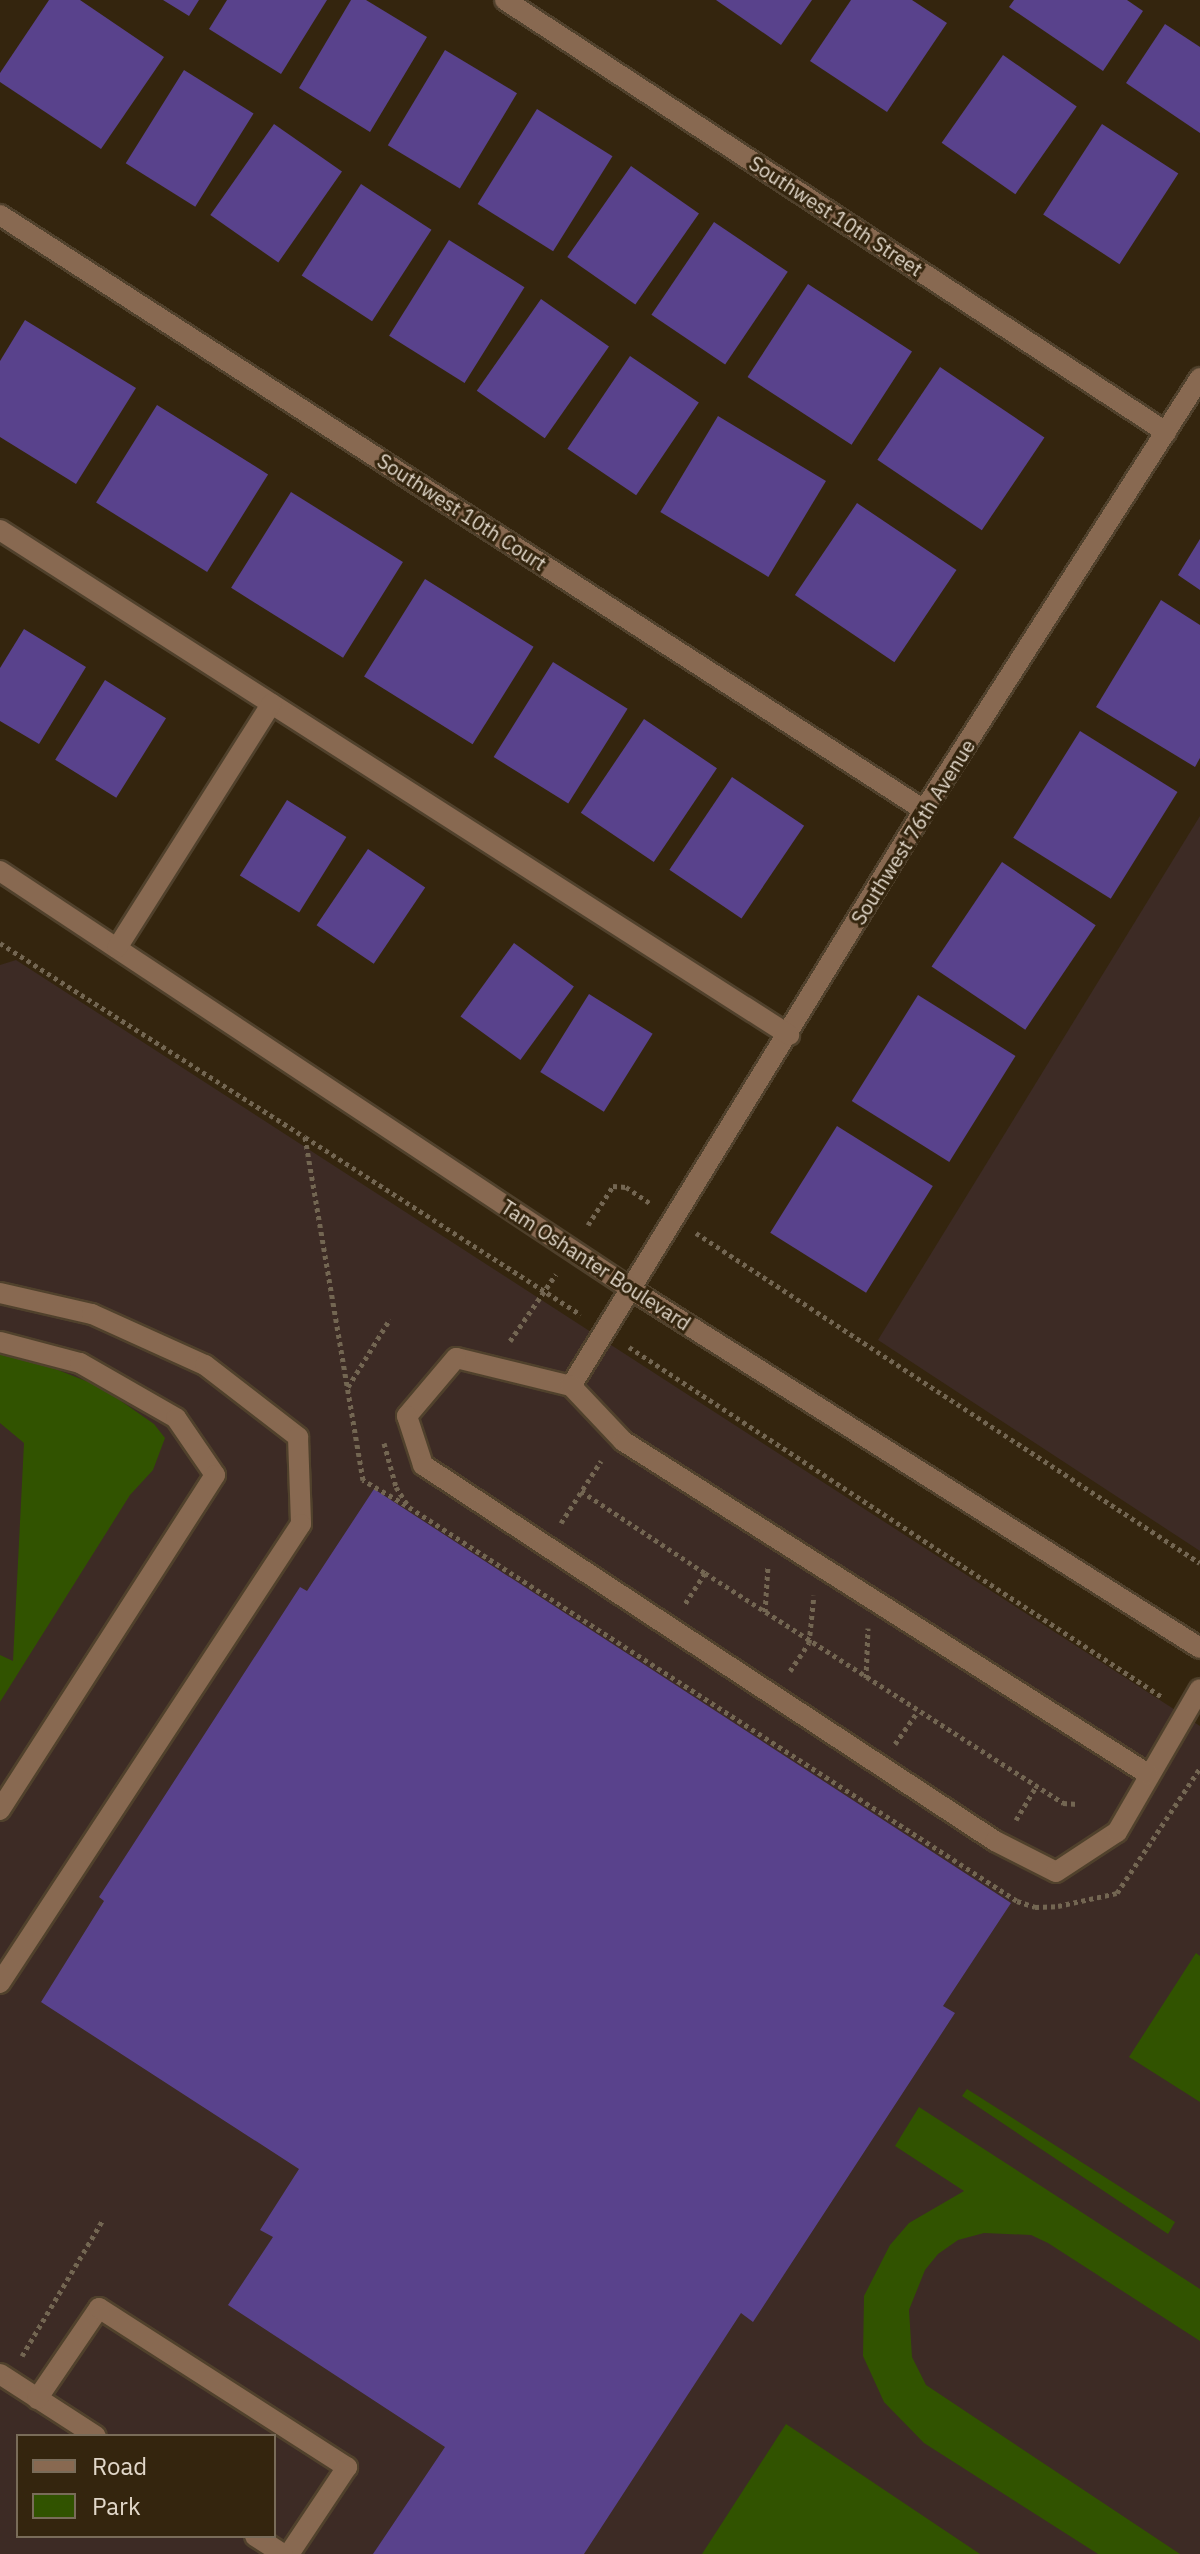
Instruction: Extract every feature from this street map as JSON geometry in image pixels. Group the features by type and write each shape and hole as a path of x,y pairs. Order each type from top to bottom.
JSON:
{"street":[{"name":"Southwest 10th Street","path":"505,0 1166,432"},
{"name":"Southwest 10th Court","path":"0,215 924,810"},
{"name":"Southwest 76th Avenue","path":"571,1386 634,1291 924,810 1200,378"},
{"path":"0,530 789,1035"},
{"path":"117,948 271,704"},
{"name":"Tam Oshanter Boulevard","path":"0,871 634,1291 1200,1648"},
{"path":"0,1293 92,1314 205,1365 298,1437 301,1524 0,1983"},
{"path":"0,1342 80,1363 176,1418 215,1475 0,1810"},
{"path":"1148,1774 617,1435 571,1386 456,1358 407,1416 423,1465 995,1841 1056,1872 1117,1832 1200,1689"},
{"path":"37,2399 99,2308 347,2467 289,2554"},
{"path":"4,2376 93,2434"},
{"path":"258,2538 283,2554"}],"path":[{"path":"0,943 607,1332 1186,1713"},
{"path":"305,1137 363,1480 409,1507"},
{"path":"743,1263 1200,1563"},
{"path":"347,1388 390,1319"},
{"path":"525,1582 617,1435"},
{"path":"581,1491 866,1679 1063,1803 1078,1804"},
{"path":"765,1613 770,1535"},
{"path":"751,1728 809,1643 817,1564"},
{"path":"648,1662 705,1573"},
{"path":"866,1679 869,1597"},
{"path":"4,2376 64,2292 102,2221"}],"shaded area":[{"path":"1200,816 1200,1551 878,1340"},
{"path":"16,960 1200,1726 1200,2554 0,2554 0,965"}],"green space":[{"path":"0,1347 101,1387 154,1424 165,1438 153,1470 130,1495 0,1702 0,1655 13,1661 24,1443 0,1423"},
{"path":"1196,1953 1200,1956 1200,2102 1129,2057"},
{"path":"967,2089 1175,2222 1168,2234 962,2096"},
{"path":"919,2107 1200,2289 1200,2341 1048,2243 1031,2235 984,2233 958,2240 938,2254 925,2270 909,2310 912,2357 926,2385 1180,2554 1098,2554 924,2443 884,2402 863,2356 864,2296 890,2245 909,2223 964,2191 895,2146"},
{"path":"786,2424 980,2554 702,2554"}],"building":[{"path":"49,0 80,0 164,57 101,149 0,82 0,73"},
{"path":"163,0 199,0 189,16"},
{"path":"227,0 327,0 281,74 209,29"},
{"path":"351,0 366,0 427,37 370,132 299,88"},
{"path":"716,0 812,0 781,45"},
{"path":"851,0 912,0 947,23 887,112 810,61"},
{"path":"1014,0 1127,0 1143,11 1103,71 1009,7"},
{"path":"1165,24 1200,47 1200,133 1126,83"},
{"path":"445,50 517,93 460,188 388,145"},
{"path":"1003,55 1077,107 1015,194 942,143"},
{"path":"184,70 254,113 195,207 126,163"},
{"path":"537,109 612,156 553,251 478,204"},
{"path":"274,124 342,172 278,263 210,215"},
{"path":"1102,124 1178,174 1119,264 1043,215"},
{"path":"631,166 699,214 635,305 567,257"},
{"path":"361,184 431,230 372,321 302,275"},
{"path":"714,222 788,272 725,365 651,315"},
{"path":"449,240 524,287 465,383 389,336"},
{"path":"808,284 912,352 852,445 748,377"},
{"path":"541,299 609,347 545,438 477,391"},
{"path":"25,320 136,388 76,484 0,437 0,361"},
{"path":"630,356 699,402 636,495 567,449"},
{"path":"940,367 1044,437 982,530 877,460"},
{"path":"157,405 268,474 207,572 96,503"},
{"path":"718,416 826,481 768,577 660,512"},
{"path":"291,492 403,562 343,658 231,588"},
{"path":"857,503 956,570 894,662 795,595"},
{"path":"1200,539 1200,590 1178,575"},
{"path":"425,579 534,647 473,744 364,677"},
{"path":"1161,600 1200,625 1200,758 1195,767 1096,707"},
{"path":"24,629 86,667 39,744 0,721 0,668"},
{"path":"553,662 628,709 568,804 494,757"},
{"path":"105,680 166,718 116,798 55,760"},
{"path":"644,719 717,768 654,862 581,813"},
{"path":"1080,731 1178,792 1111,899 1013,838"},
{"path":"732,777 804,826 741,919 669,870"},
{"path":"287,800 346,837 299,913 240,875"},
{"path":"368,849 425,888 374,964 317,925"},
{"path":"1002,862 1096,925 1025,1030 932,966"},
{"path":"514,943 574,986 520,1060 461,1017"},
{"path":"589,994 653,1034 604,1112 540,1072"},
{"path":"918,995 1016,1056 949,1162 852,1101"},
{"path":"837,1126 933,1186 866,1293 770,1233"},
{"path":"374,1489 1011,1903 943,2006 955,2013 753,2322 741,2313 584,2554 373,2554 445,2447 228,2305 273,2237 260,2230 299,2169 41,2002 104,1901 99,1897 300,1587 307,1591"}]}
